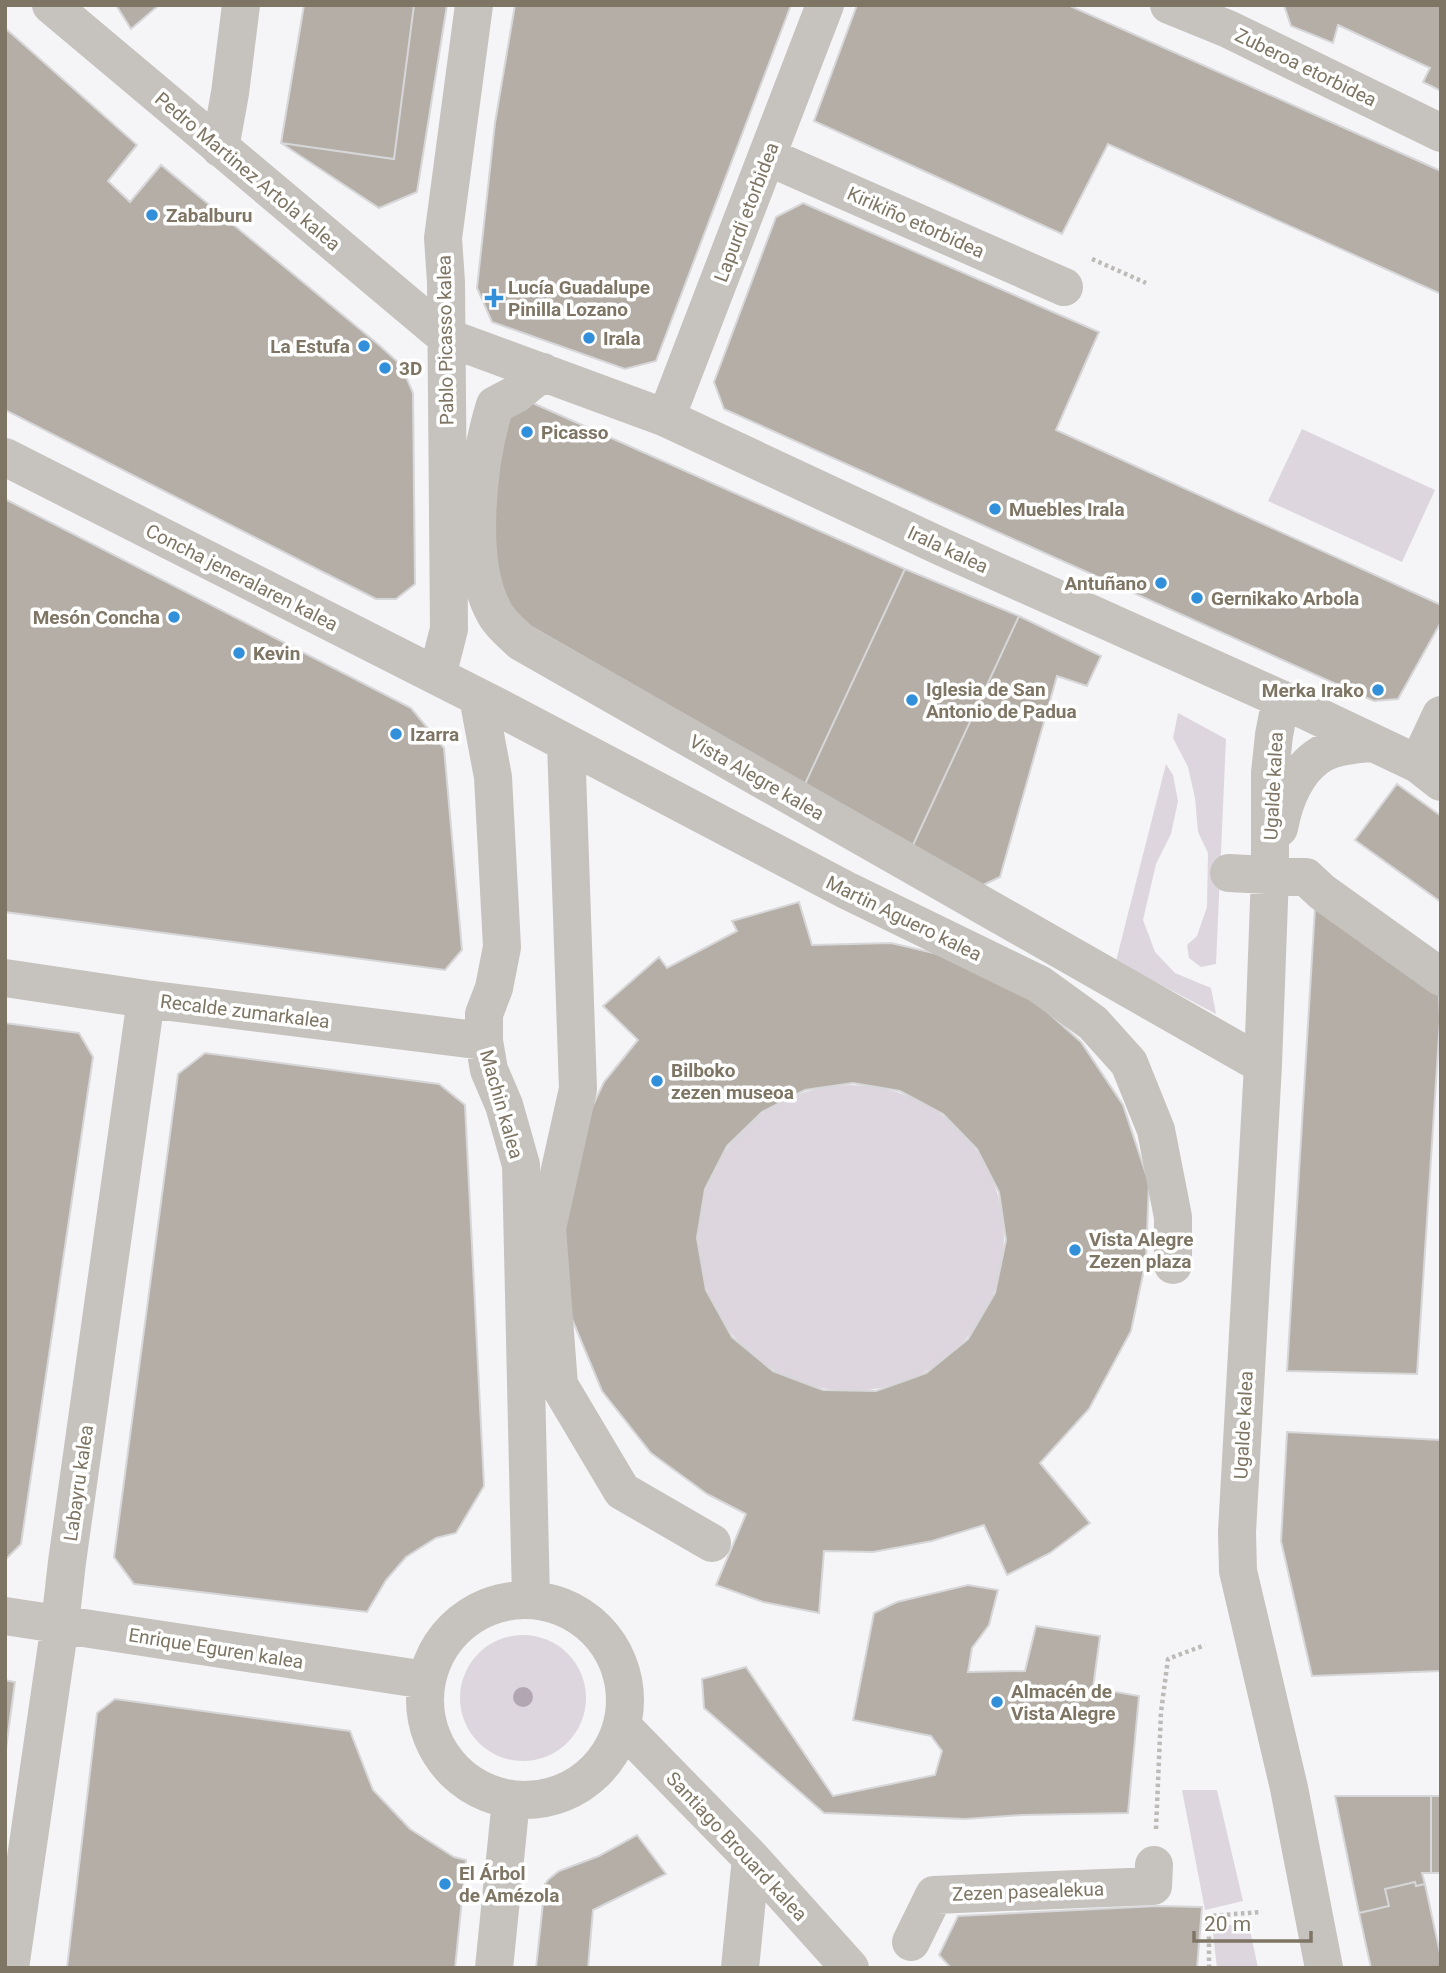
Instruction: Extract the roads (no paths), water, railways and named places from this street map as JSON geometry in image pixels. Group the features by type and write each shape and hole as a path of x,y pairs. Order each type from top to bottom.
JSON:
{"street":[{"name":"Pedro Martinez Artola kalea","path":"51,5 446,337"},
{"path":"220,148 241,5"},
{"name":"Pablo Picasso kalea","path":"437,676 450,629 446,282 443,238 474,5"},
{"name":"Lapurdi etorbidea","path":"666,418 825,5"},
{"name":"Zuberoa etorbidea","path":"1169,5 1233,17 1441,133"},
{"name":"Kirikiño etorbidea","path":"768,157 1064,287"},
{"name":"Irala kalea","path":"446,337 666,418 942,547 1282,699 1429,773"},
{"name":"Vista Alegre kalea","path":"543,372 516,394 495,405 485,437 476,542 482,581 493,612 521,642 1263,1065"},
{"name":"Concha jeneralaren kalea","path":"5,457 478,697"},
{"name":"Martin Aguero kalea","path":"478,697 846,890 1039,984 1093,1023 1129,1063 1156,1130 1173,1217 1173,1265"},
{"name":"Machin kalea","path":"478,697 494,776 502,947 494,988 484,1014 484,1041 489,1070 504,1105 521,1164 531,1599"},
{"name":"Ugalde kalea","path":"1282,699 1274,734 1270,773 1270,874 1263,1065 1237,1532 1238,1571 1289,1788 1324,1968"},
{"path":"1429,773 1441,715"},
{"path":"566,743 578,1089 547,1227 559,1385 622,1491 712,1544"},
{"name":"Ugalde kalea","path":"1270,874 1282,809 1295,780 1317,757 1342,746 1370,743"},
{"path":"1229,873 1306,877 1322,892 1441,977"},
{"name":"Recalde zumarkalea","path":"5,978 146,999 484,1041"},
{"name":"Labayru kalea","path":"10,1968 16,1850 60,1624 66,1562 146,999"},
{"path":"531,1599 560,1605 586,1619 607,1641 620,1668 626,1697 622,1726 611,1753 592,1775 568,1791 540,1800 511,1800 480,1790 453,1771 434,1744 425,1713 426,1680 436,1653 453,1629 476,1612 502,1601 531,1599"},
{"name":"Enrique Eguren kalea","path":"5,1616 426,1680"},
{"name":"Santiago Brouard kalea","path":"622,1726 751,1858 849,1968"},
{"path":"494,1968 511,1800"},
{"path":"740,1968 751,1858"},
{"name":"Zezen pasealekua","path":"911,1942 934,1895 1153,1886 1154,1865"}],"place":[{"name":"Zabalburu","path":"152,215"},
{"name":"Lucía Guadalupe Pinilla Lozano","path":"494,298"},
{"name":"Irala","path":"589,338"},
{"name":"La Estufa","path":"364,346"},
{"name":"3D","path":"385,368"},
{"name":"Picasso","path":"527,432"},
{"name":"Muebles Irala","path":"995,509"},
{"name":"Antuñano","path":"1161,583"},
{"name":"Gernikako Arbola","path":"1197,598"},
{"name":"Mesón Concha","path":"174,617"},
{"name":"Kevin","path":"239,653"},
{"name":"Merka Irako","path":"1378,690"},
{"name":"Iglesia de San Antonio de Padua","path":"912,700"},
{"name":"Izarra","path":"396,734"},
{"name":"Bilboko zezen museoa","path":"657,1081"},
{"name":"Vista Alegre Zezen plaza","path":"1075,1250"},
{"name":"Almacén de Vista Alegre","path":"997,1702"},
{"name":"El Árbol de Amézola","path":"445,1884"}]}
